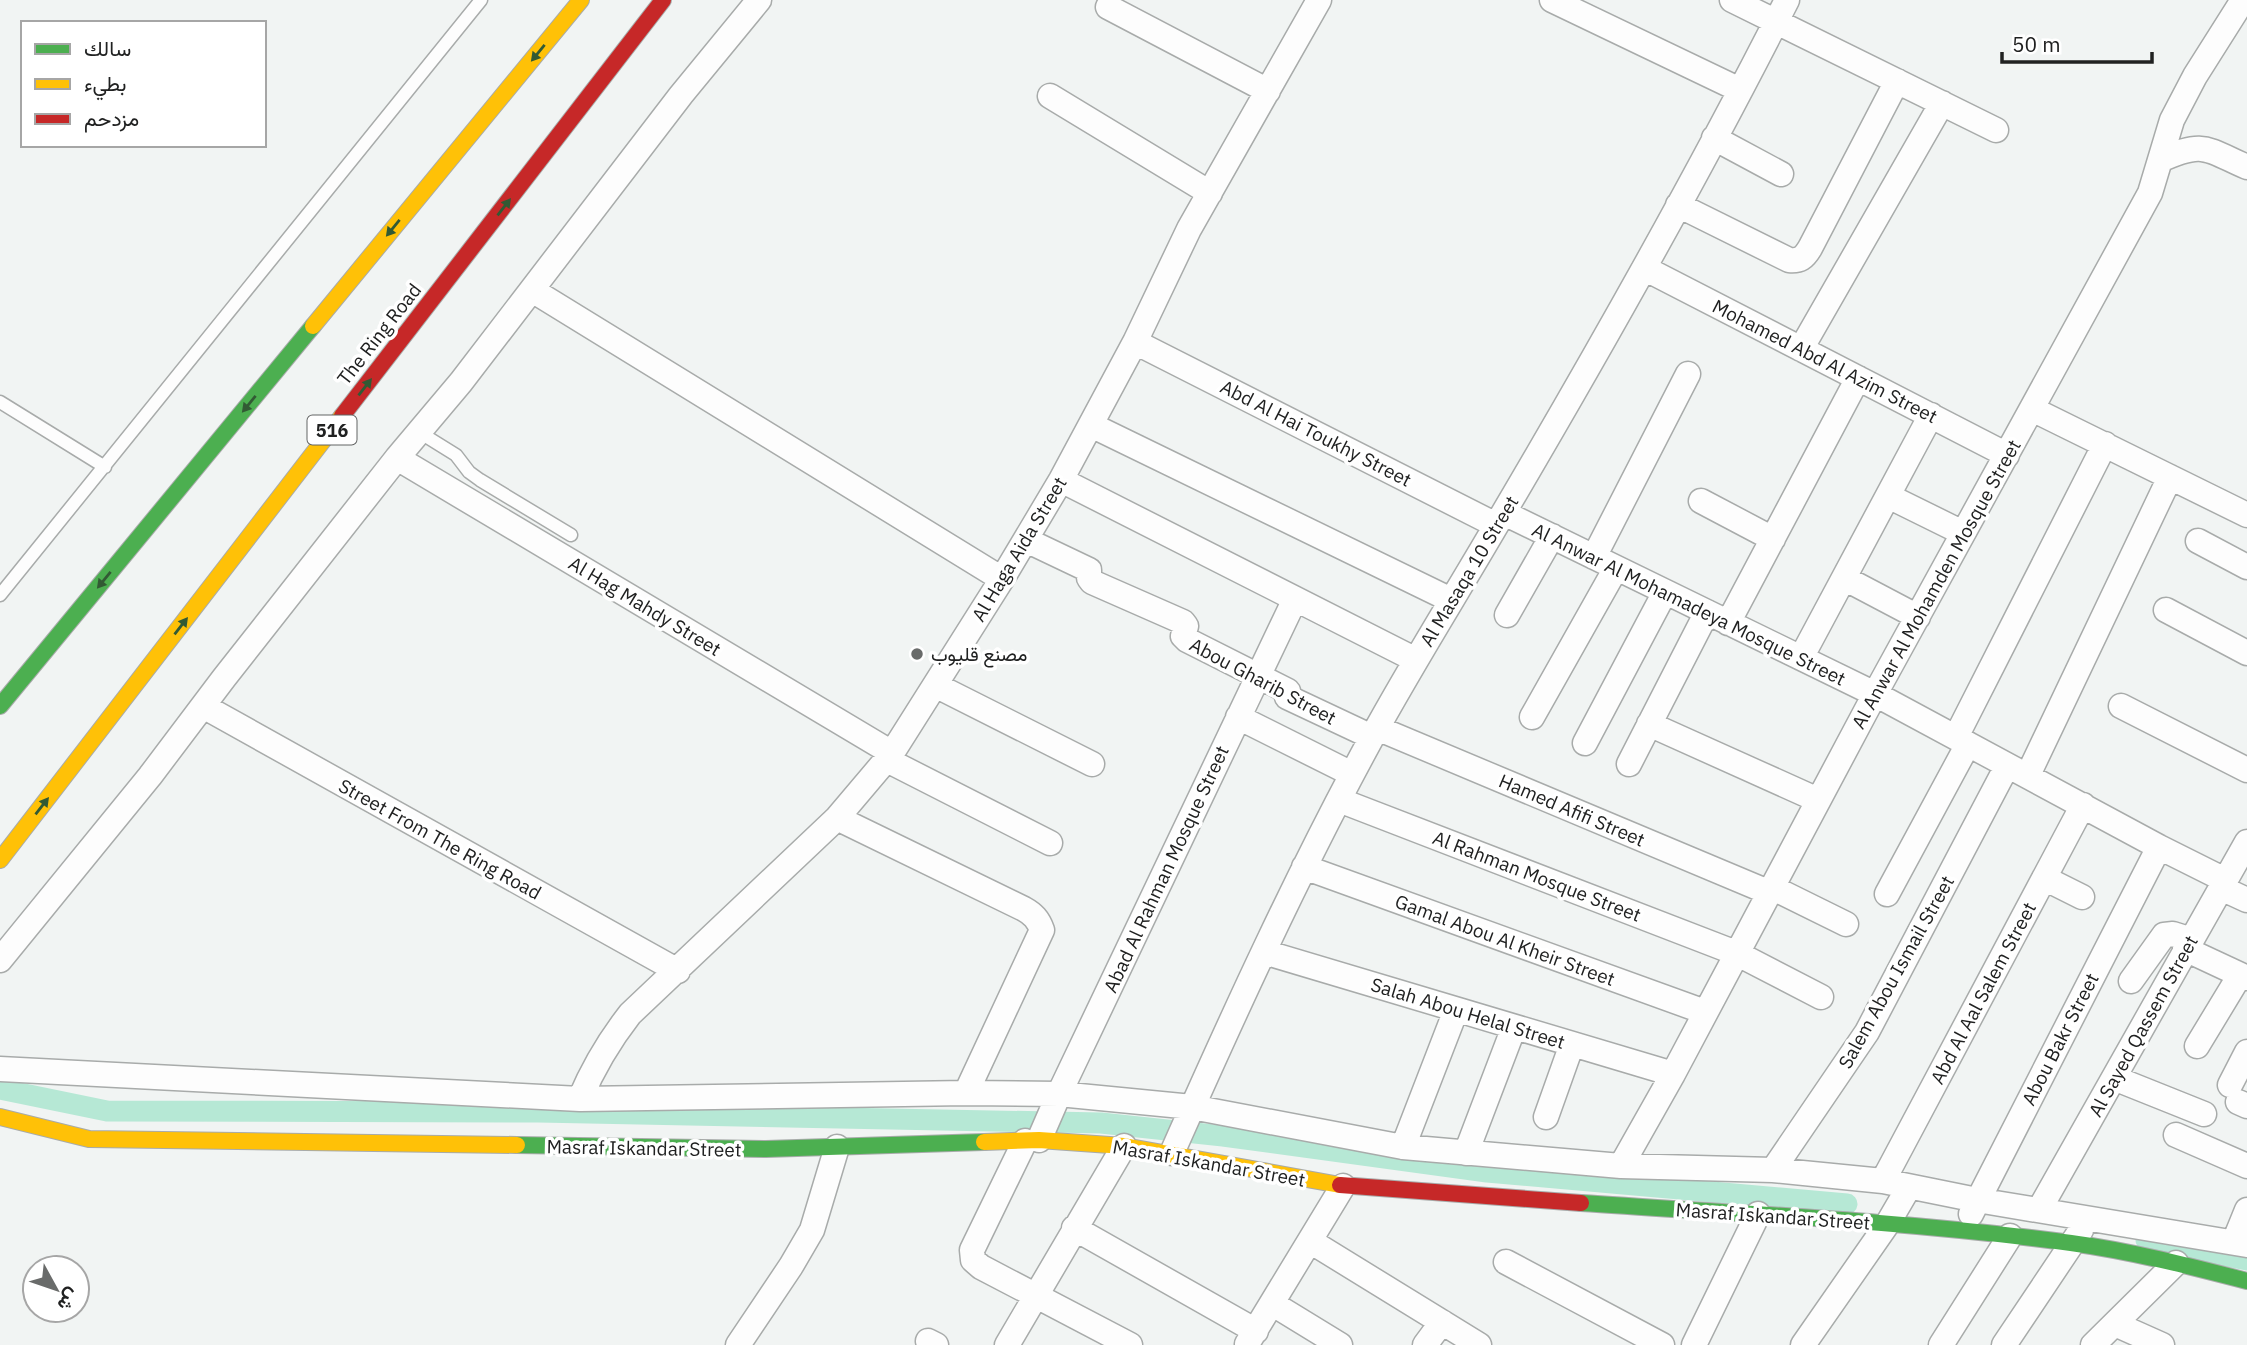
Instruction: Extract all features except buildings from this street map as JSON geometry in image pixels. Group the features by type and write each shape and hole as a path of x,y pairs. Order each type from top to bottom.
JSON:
{"main road":[{"path":"0,706 581,0"},
{"name":"The Ring Road","path":"0,860 663,0"},
{"name":"Masraf Iskandar Street","path":"0,1116 89,1139 766,1149 1032,1141 1124,1146 1343,1186 1888,1223 2073,1243 2176,1263 2247,1281"}],"street":[{"path":"0,960 150,776 397,458 532,290 681,95 759,0"},
{"name":"Al Haga Aida Street","path":"580,1099 610,1040 645,999 678,971 837,818 890,756 1061,480 1210,193 1320,0"},
{"path":"1552,0 1740,90"},
{"path":"1732,0 1781,11 1897,81 1996,130"},
{"name":"Al Anwar Al Mohamden Mosque Street","path":"1621,1166 1673,1074 1875,694 2150,193 2172,120 2195,76 2243,0"},
{"path":"1108,7 1268,91"},
{"name":"Al Masaqa 10 Street","path":"1172,1153 1304,867 1352,774 1644,268 1781,11"},
{"path":"1678,205 1789,260 1798,261 1805,257 1897,81"},
{"path":"1050,96 1210,193"},
{"path":"1801,349 1941,103"},
{"path":"1714,138 1781,174"},
{"path":"2160,160 2186,148 2202,147 2247,167"},
{"name":"Mohamed Abd Al Azim Street","path":"1644,268 2007,455"},
{"path":"532,290 1002,579"},
{"name":"Abd Al Hai Toukhy Street","path":"1135,342 1500,519"},
{"path":"1532,717 1605,562 1688,374"},
{"path":"1629,764 1649,724 1718,617 1773,539 1858,378"},
{"path":"2032,408 2247,514"},
{"path":"1801,659 1931,415"},
{"path":"1091,425 1451,600"},
{"path":"1887,894 2105,444"},
{"name":"Al Hag Mahdy Street","path":"397,458 890,756 1049,844"},
{"name":"Salem Abou Ismail Street","path":"1773,1170 1867,1032 2017,770 2170,477"},
{"path":"1061,480 1416,660"},
{"path":"1888,496 1963,533"},
{"path":"1701,501 1773,539"},
{"name":"Al Anwar Al Mohamadeya Mosque Street","path":"1500,519 1552,536 1875,694 2159,847 2247,900"},
{"path":"1507,615 1552,536"},
{"name":"Abou Gharib Street","path":"1026,540 1089,570 1091,582 1184,622 1184,638 1288,691 1287,697 1374,733"},
{"path":"2198,541 2247,567"},
{"path":"1844,578 1918,617"},
{"path":"1585,743 1665,592"},
{"name":"Abad Al Rahman Mosque Street","path":"1036,1295 976,1264 972,1255 1059,1094 1295,598"},
{"path":"2166,610 2247,653"},
{"path":"935,685 1092,764"},
{"name":"Street From The Ring Road","path":"203,706 678,971"},
{"path":"2121,706 2247,770"},
{"path":"1238,717 1352,774"},
{"path":"1649,724 1818,800"},
{"name":"Hamed Afifi Street","path":"1374,733 1770,890 1846,923"},
{"name":"Al Rahman Mosque Street","path":"1339,800 1736,953 1821,998"},
{"name":"Abd Al Aal Salem Street","path":"1883,1181 2083,805"},
{"path":"837,818 1024,909 1033,914 1039,922 1042,930 966,1093"},
{"name":"Al Sayed Qassem Street","path":"2039,1210 2247,842"},
{"name":"Abou Bakr Street","path":"1962,1232 2159,847"},
{"name":"Gamal Abou Al Kheir Street","path":"1304,867 1705,1012"},
{"path":"2044,878 2082,897"},
{"path":"2131,981 2165,935 2174,934 2243,976 2197,1046"},
{"name":"Salah Abou Helal Street","path":"1264,952 1673,1074"},
{"path":"1403,1147 1456,1010"},
{"path":"1466,1153 1514,1027"},
{"path":"1546,1117 1572,1044"},
{"path":"2238,1097 2247,1052"},
{"path":"0,1069 580,1099 1059,1094 1192,1107 1403,1147 1621,1166 1773,1170 1883,1181 1977,1200 2240,1243 2247,1210"},
{"path":"2114,1077 2204,1114"},
{"path":"2176,1135 2247,1166"},
{"path":"1007,1345 1124,1146"},
{"path":"737,1345 812,1230 837,1147"},
{"path":"1074,1228 1251,1338 1343,1186"},
{"path":"1803,1345 1888,1223 1909,1187"},
{"path":"1694,1345 1758,1214"},
{"path":"2004,1345 2089,1218"},
{"path":"1941,1345 2010,1236"},
{"path":"1310,1241 1479,1345"},
{"path":"1506,1262 1662,1345"},
{"path":"2093,1345 2176,1263"},
{"path":"1036,1295 1130,1345"},
{"path":"1273,1304 1340,1345"},
{"path":"1425,1345 1442,1322"},
{"path":"2115,1324 2162,1345"}],"lane":[{"path":"0,595 481,0"},
{"path":"0,402 105,467"},
{"path":"419,432 456,455 469,472 480,480 571,535"}],"waterway":[{"path":"0,1089 107,1111 538,1112 1101,1123 1223,1136 1487,1172 1847,1204"},
{"path":"2146,1240 2247,1260"}],"traffic: fast":[{"path":"0,706 313,326"},
{"path":"517,1145 766,1149 984,1142"},
{"path":"1581,1203 1826,1219 2010,1235 2115,1250 2247,1281"}],"traffic: slow":[{"path":"313,326 581,0"},
{"path":"0,860 342,416"},
{"path":"0,1117 89,1139 517,1145"},
{"path":"984,1142 1039,1140 1124,1146 1340,1185"}],"traffic: jam":[{"path":"342,416 663,0"},
{"path":"1340,1185 1581,1203"}],"place":[{"name":"مصنع قليوب","path":"917,654"}]}
